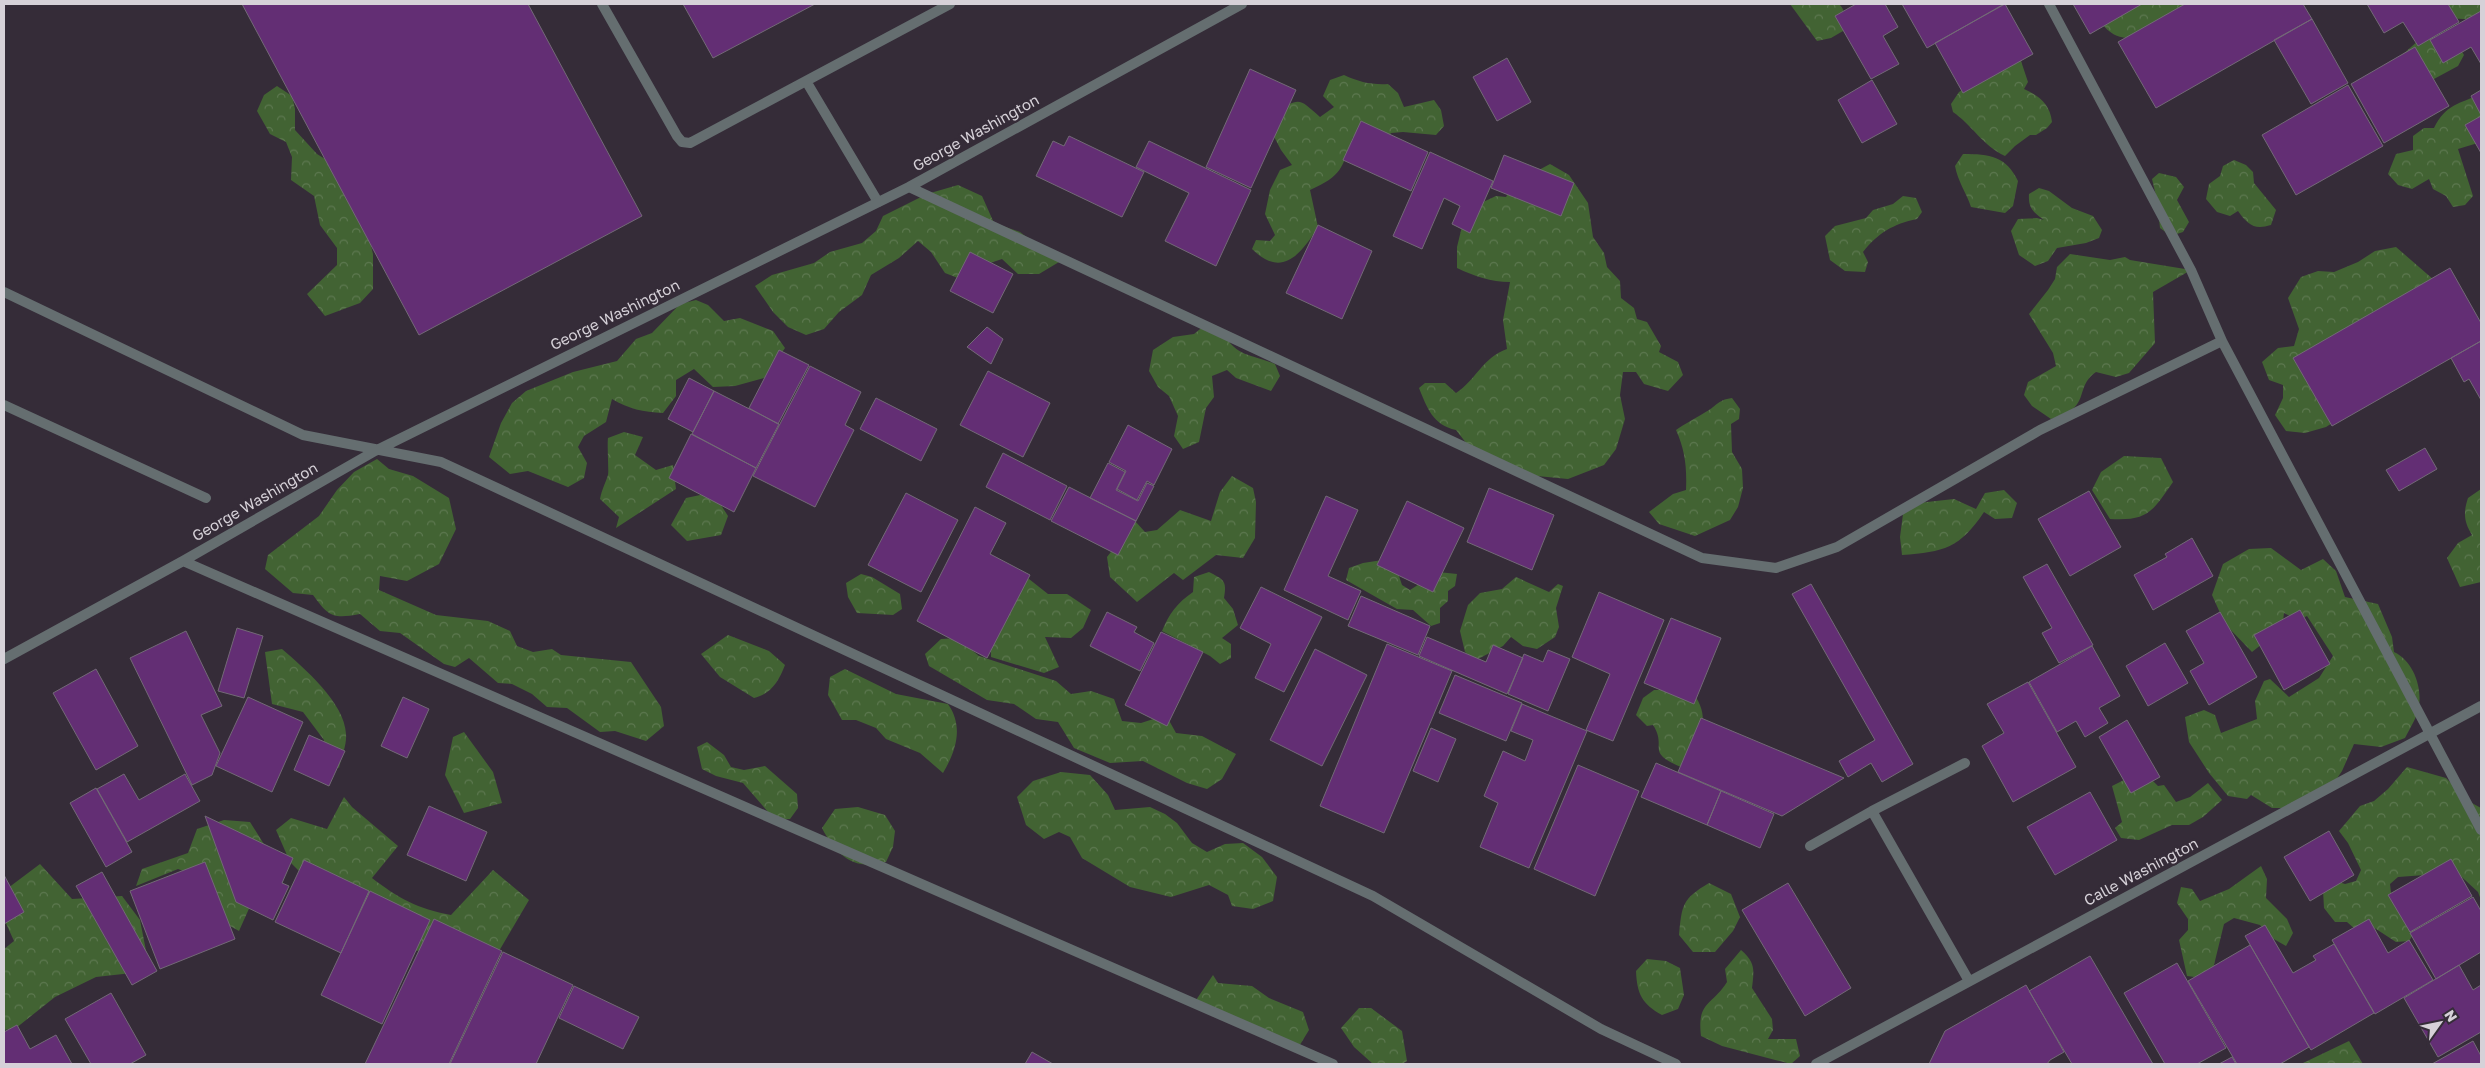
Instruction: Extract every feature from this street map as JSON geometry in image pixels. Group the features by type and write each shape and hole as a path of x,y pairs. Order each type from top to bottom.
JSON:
{"street":[{"path":"602,4 682,142 690,143 950,4"},
{"name":"George Washington","path":"4,659 183,561 375,451 909,187 1242,4"},
{"path":"2049,4 2191,270 2222,341 2481,830"},
{"path":"806,81 878,202"},
{"path":"909,187 1702,558 1776,568 1836,547 2040,430 2222,341"},
{"path":"4,292 303,435 375,451 441,462 1364,892 1601,1029 1676,1064"},
{"path":"4,405 206,498"},
{"path":"183,561 1333,1064"},
{"name":"Calle Washington","path":"1816,1064 2481,706"},
{"path":"1810,846 1872,811 1965,764"},
{"path":"1872,811 1969,981"}],"green space":[{"path":"1790,4 1839,4 1844,13 1843,31 1831,38 1817,41"},
{"path":"2094,4 2196,4 2195,11 2127,38 2114,34 2105,27 2098,17"},
{"path":"2435,4 2481,4 2481,20 2445,18"},
{"path":"2441,36 2456,42 2464,55 2458,66 2421,86 2402,55 2419,40"},
{"path":"2011,48 2021,61 2028,82 2024,89 2043,101 2049,110 2052,122 2047,128 2036,135 2030,135 2005,156 1990,147 1953,112 1951,104 1959,92 1976,82"},
{"path":"1344,75 1355,80 1388,84 1398,93 1404,107 1434,100 1441,110 1444,126 1436,135 1403,132 1391,133 1385,143 1357,142 1353,137 1343,164 1335,175 1310,190 1318,227 1305,246 1298,254 1282,262 1273,262 1263,258 1252,249 1256,240 1270,241 1275,235 1265,214 1270,190 1280,170 1292,165 1281,150 1270,129 1274,113 1289,104 1299,102 1303,103 1320,117 1334,107 1323,96 1330,80"},
{"path":"277,86 292,96 295,109 295,130 317,154 333,164 366,225 373,254 373,289 360,303 325,316 307,294 337,265 337,248 320,225 314,196 291,180 292,157 286,142 270,134 257,111 264,95"},
{"path":"2481,94 2481,142 2458,149 2473,196 2465,205 2453,207 2446,196 2433,189 2429,179 2412,189 2398,185 2388,174 2396,154 2413,150 2413,136 2424,128 2434,128 2448,109"},
{"path":"1963,154 1996,158 2008,166 2013,173 2018,181 2013,206 2005,213 1971,207 1955,166"},
{"path":"2234,160 2246,165 2253,172 2254,183 2276,210 2271,225 2260,227 2252,225 2238,211 2230,216 2217,212 2206,199 2209,184 2220,176 2223,166"},
{"path":"1550,164 1569,175 1588,203 1593,237 1604,253 1607,267 1620,281 1621,298 1634,308 1637,319 1647,322 1661,346 1659,352 1678,362 1683,375 1668,391 1644,384 1636,372 1623,372 1620,395 1625,419 1616,449 1604,465 1568,479 1537,476 1477,457 1456,430 1448,428 1436,420 1419,388 1425,383 1445,383 1456,393 1492,357 1507,349 1503,320 1510,282 1483,278 1457,268 1457,247 1466,210 1496,196 1506,197 1515,183"},
{"path":"2159,173 2176,177 2184,187 2177,200 2189,222 2183,232 2171,236 2160,228 2157,200 2152,179"},
{"path":"958,185 982,196 994,223 1020,232 1059,262 1039,274 1018,274 1002,259 981,266 963,280 945,273 931,252 918,241 899,258 871,275 862,295 839,312 824,329 806,335 788,327 773,312 755,286 772,275 814,263 830,252 862,243 876,231 883,216 927,194"},
{"path":"2039,188 2049,191 2072,208 2093,216 2102,230 2099,238 2086,243 2057,248 2048,261 2035,266 2019,255 2011,231 2018,219 2037,218 2044,220 2034,212 2029,203 2029,194"},
{"path":"1903,196 1916,198 1922,212 1917,219 1887,230 1869,245 1863,252 1868,262 1865,272 1845,271 1830,260 1825,236 1835,226 1866,218 1873,210 1893,204"},
{"path":"2396,247 2434,280 2372,397 2326,427 2305,433 2286,431 2275,415 2283,398 2283,385 2269,380 2262,362 2278,348 2294,346 2299,329 2288,298 2301,277 2318,271 2334,272 2358,262 2375,251"},
{"path":"2070,254 2110,260 2125,257 2130,260 2191,270 2153,292 2155,343 2129,373 2116,377 2096,372 2085,385 2078,404 2064,414 2051,419 2032,406 2024,395 2028,382 2056,366 2053,353 2029,314 2055,279 2057,267"},
{"path":"696,300 708,305 724,321 740,318 773,331 785,348 764,378 735,386 713,387 694,369 676,380 676,396 663,413 636,409 612,399 606,422 584,436 578,447 587,463 584,478 568,487 528,471 510,474 489,457 501,423 512,403 526,391 573,372 617,361 636,339 652,333 680,304"},
{"path":"1205,325 1220,328 1232,345 1243,353 1275,364 1280,376 1271,391 1236,378 1227,370 1212,376 1214,397 1206,408 1199,442 1183,449 1174,436 1178,416 1169,396 1158,387 1149,371 1153,350 1173,337 1194,334"},
{"path":"1732,398 1740,409 1739,419 1731,424 1732,452 1742,469 1743,488 1738,507 1730,520 1695,536 1659,524 1649,512 1673,494 1686,490 1685,459 1676,430 1720,402"},
{"path":"624,432 643,437 635,455 656,470 673,465 676,489 616,528 619,517 600,499 608,475 608,438"},
{"path":"2124,456 2161,458 2173,482 2160,501 2148,512 2133,518 2110,519 2092,490 2101,472"},
{"path":"377,459 389,469 413,476 449,498 456,529 439,564 407,581 380,576 379,590 436,615 488,621 510,631 517,646 533,652 552,649 561,655 631,662 661,707 664,726 646,741 615,731 600,732 567,708 547,707 532,694 512,684 498,683 469,658 455,667 444,664 400,633 380,631 360,614 332,615 323,608 313,595 293,593 265,569 268,555 319,516 337,490 354,472"},
{"path":"1232,476 1253,488 1256,502 1255,538 1243,558 1216,555 1183,580 1174,573 1137,602 1110,577 1107,557 1135,521 1145,532 1157,530 1180,510 1211,521 1220,492"},
{"path":"2481,489 2481,582 2460,587 2447,558 2458,543 2472,535 2467,526 2465,508 2468,498"},
{"path":"2004,490 2017,503 2012,518 1995,519 1984,512 1959,541 1950,546 1940,550 1902,555 1900,537 1903,514 1918,503 1954,499 1976,509 1985,493"},
{"path":"705,494 719,502 728,516 721,535 687,541 671,525 686,498"},
{"path":"2271,548 2301,570 2323,559 2336,571 2345,597 2378,604 2392,637 2394,652 2406,661 2415,675 2420,698 2415,718 2405,738 2381,747 2354,744 2342,771 2334,783 2290,808 2272,808 2251,795 2247,799 2228,796 2209,773 2189,742 2185,717 2204,710 2215,715 2221,733 2257,719 2255,701 2264,681 2270,679 2289,697 2319,678 2333,656 2307,616 2298,620 2284,613 2282,628 2252,652 2225,624 2212,595 2223,564 2249,549"},
{"path":"1389,559 1396,567 1402,585 1410,590 1438,572 1457,574 1455,586 1448,591 1448,601 1440,608 1440,623 1431,626 1413,610 1397,609 1346,580 1349,568 1363,563"},
{"path":"1209,572 1225,584 1224,598 1233,609 1238,625 1222,638 1231,644 1231,658 1220,664 1210,656 1162,631 1174,609 1193,592 1194,577"},
{"path":"861,574 872,577 900,594 902,609 893,615 857,613 848,597 846,583"},
{"path":"1516,577 1549,592 1558,584 1563,586 1556,608 1559,627 1555,637 1537,649 1523,646 1511,637 1503,646 1476,660 1465,652 1460,631 1468,605 1480,593 1502,589"},
{"path":"1029,579 1048,594 1067,594 1091,610 1083,628 1071,638 1045,637 1059,667 1044,673 991,657 991,648 1015,582"},
{"path":"728,635 769,651 785,665 770,690 754,698 720,677 701,654"},
{"path":"957,638 979,656 1056,681 1071,694 1091,691 1114,699 1122,721 1141,723 1166,715 1176,733 1202,736 1236,754 1222,779 1207,789 1187,783 1143,761 1110,763 1074,748 1058,722 1036,719 1014,704 987,700 929,666 925,654 941,639"},
{"path":"282,649 312,676 339,710 344,722 346,738 339,768 322,756 324,740 303,712 272,704 265,652"},
{"path":"845,669 896,694 948,704 956,721 957,730 955,748 943,773 920,753 886,739 876,728 856,720 842,720 828,695 830,677"},
{"path":"1654,690 1691,690 1702,711 1703,721 1698,739 1681,767 1663,757 1660,753 1659,739 1653,725 1647,726 1636,715 1643,698"},
{"path":"464,732 493,772 502,803 464,813 445,775 453,737"},
{"path":"707,742 724,755 731,767 744,770 765,766 797,794 798,808 790,819 775,820 743,783 716,776 702,769 697,747"},
{"path":"2407,767 2446,778 2470,802 2481,808 2481,900 2478,892 2452,868 2425,875 2398,877 2390,884 2392,901 2409,914 2416,930 2409,941 2396,942 2373,927 2355,929 2347,922 2335,922 2324,908 2323,890 2332,880 2345,884 2356,881 2361,870 2348,843 2339,831 2360,806 2374,801 2388,789"},
{"path":"1061,772 1090,775 1108,795 1115,810 1150,807 1165,814 1177,823 1192,843 1207,852 1225,844 1243,843 1262,857 1277,877 1273,901 1253,909 1232,906 1228,895 1209,885 1171,897 1130,887 1082,858 1070,837 1059,832 1044,839 1026,825 1017,797 1033,781"},
{"path":"2136,774 2147,775 2158,786 2164,785 2176,802 2190,797 2208,783 2222,800 2203,817 2189,825 2172,825 2139,840 2121,838 2115,828 2122,822 2112,786"},
{"path":"344,797 352,807 398,846 372,878 400,897 428,910 451,915 493,870 529,900 492,963 437,946 416,951 350,901 313,885 290,862 276,830 291,818 327,829"},
{"path":"858,807 885,815 895,831 893,847 886,862 864,865 847,858 833,846 822,828 835,809"},
{"path":"224,820 250,822 272,857 239,931 223,922 205,879 178,869 136,886 142,869 188,853 197,829"},
{"path":"40,864 72,899 122,896 140,920 150,971 96,977 55,997 16,1028 4,1030 4,949 14,941 4,919 8,888"},
{"path":"2261,866 2267,879 2266,898 2287,919 2293,933 2286,946 2272,938 2260,925 2234,918 2224,924 2213,969 2203,978 2187,976 2179,940 2188,930 2188,919 2177,903 2181,887 2192,889 2200,901 2229,889"},
{"path":"1709,883 1731,894 1740,917 1733,931 1715,952 1693,952 1679,935 1681,916 1688,899"},
{"path":"1741,950 1752,963 1752,988 1772,1019 1773,1030 1768,1039 1796,1039 1800,1056 1791,1064 1722,1046 1701,1036 1700,1025 1703,1010 1727,982 1725,969"},
{"path":"1647,959 1666,961 1680,968 1684,995 1678,1009 1662,1015 1650,1007 1642,998 1639,992 1636,971"},
{"path":"1213,975 1218,983 1252,986 1269,998 1303,1012 1309,1030 1298,1048 1194,1003"},
{"path":"1359,1008 1371,1008 1402,1031 1407,1061 1402,1064 1373,1064 1354,1047 1341,1028"},
{"path":"2349,1041 2363,1064 2301,1064"}],"building":[{"path":"242,4 528,4 642,216 419,335"},
{"path":"683,4 815,4 713,58"},
{"path":"1856,4 1885,4 1898,27 1883,36 1899,64 1871,79 1835,16"},
{"path":"1902,4 2004,4 1927,48"},
{"path":"2005,4 2033,54 1963,93 1935,43"},
{"path":"2073,4 2142,4 2090,34"},
{"path":"2185,4 2303,4 2312,19 2156,108 2118,42"},
{"path":"2367,4 2448,4 2459,22 2418,46 2403,22 2384,33"},
{"path":"2481,11 2481,64 2471,47 2443,63 2430,40"},
{"path":"2312,19 2348,83 2311,104 2274,40"},
{"path":"2415,47 2449,106 2384,143 2351,84"},
{"path":"1507,58 1531,102 1497,121 1473,77"},
{"path":"1250,69 1296,90 1251,188 1206,167"},
{"path":"1872,80 1897,124 1862,143 1838,100"},
{"path":"2348,85 2383,146 2296,195 2262,135"},
{"path":"2481,90 2481,115 2471,96"},
{"path":"2481,116 2481,153 2465,125"},
{"path":"1361,121 1428,152 1411,191 1343,160"},
{"path":"1069,136 1144,172 1122,217 1036,176 1053,141 1064,146"},
{"path":"1149,141 1251,190 1216,266 1165,241 1189,193 1136,167"},
{"path":"1430,152 1493,181 1470,233 1452,224 1460,206 1444,198 1422,249 1393,236"},
{"path":"1504,155 1574,183 1561,216 1491,188"},
{"path":"1318,225 1372,251 1342,319 1286,293"},
{"path":"970,252 1013,274 993,313 950,291"},
{"path":"2450,268 2481,323 2481,341 2332,426 2293,358"},
{"path":"987,327 1003,339 991,364 967,347"},
{"path":"2481,341 2481,400 2469,379 2464,382 2451,358"},
{"path":"779,350 809,365 778,424 749,408"},
{"path":"810,366 861,392 845,425 854,430 815,507 753,476"},
{"path":"988,371 1050,403 1023,457 960,425"},
{"path":"689,378 714,391 693,432 668,419"},
{"path":"714,391 779,424 756,468 692,434"},
{"path":"876,398 937,429 921,461 860,429"},
{"path":"1128,425 1172,449 1154,485 1147,481 1137,500 1117,489 1126,471 1109,462"},
{"path":"691,434 756,468 734,512 669,478"},
{"path":"2425,448 2437,469 2399,491 2386,470"},
{"path":"1003,453 1067,486 1050,520 986,487"},
{"path":"1108,463 1125,472 1116,490 1138,501 1147,483 1154,486 1136,521 1090,498"},
{"path":"1069,487 1136,521 1118,555 1051,521"},
{"path":"1489,488 1554,515 1532,570 1467,542"},
{"path":"2089,491 2121,547 2070,576 2038,519"},
{"path":"906,493 958,520 921,592 868,565"},
{"path":"1326,496 1358,510 1328,576 1361,591 1348,620 1284,590"},
{"path":"1407,501 1464,528 1433,592 1377,565"},
{"path":"975,507 1006,523 990,554 1030,575 987,658 917,621"},
{"path":"2192,538 2213,576 2153,610 2134,575 2167,557 2165,554"},
{"path":"2047,564 2093,645 2059,663 2042,633 2052,628 2023,577"},
{"path":"1811,584 1913,764 1882,782 1871,763 1848,777 1839,761 1875,740 1792,594"},
{"path":"1261,587 1322,617 1284,692 1255,678 1271,644 1240,628"},
{"path":"1599,592 1664,620 1613,741 1586,730 1610,674 1572,657"},
{"path":"1361,596 1430,626 1418,655 1348,626"},
{"path":"2300,610 2330,664 2284,690 2254,635"},
{"path":"1107,612 1137,627 1134,632 1154,643 1140,671 1090,646"},
{"path":"2220,612 2257,677 2209,705 2190,671 2204,663 2186,631"},
{"path":"1671,618 1721,638 1694,704 1644,683"},
{"path":"237,628 263,636 244,698 218,691"},
{"path":"186,631 222,706 201,715 220,753 212,775 192,785 130,658"},
{"path":"1161,632 1203,652 1167,726 1125,705"},
{"path":"1427,637 1486,662 1493,645 1523,658 1507,694 1419,656"},
{"path":"2165,643 2188,683 2148,706 2126,666"},
{"path":"1387,644 1452,671 1384,833 1320,806"},
{"path":"2092,646 2120,696 2099,708 2108,723 2085,737 2076,721 2057,732 2029,682"},
{"path":"1315,649 1367,675 1322,766 1270,740"},
{"path":"1548,650 1570,659 1548,711 1508,694 1524,654 1543,662"},
{"path":"96,669 138,746 96,770 53,693"},
{"path":"1455,675 1522,703 1506,741 1439,713"},
{"path":"2028,682 2076,767 2013,802 1982,746 2004,733 1987,704"},
{"path":"248,697 303,722 272,792 216,766"},
{"path":"403,697 429,709 407,758 381,746"},
{"path":"1522,704 1587,731 1529,868 1480,847 1498,803 1484,796 1503,751 1525,761 1533,740 1511,731"},
{"path":"1701,718 1844,778 1782,816 1678,772"},
{"path":"2127,720 2160,777 2131,793 2099,737"},
{"path":"1431,728 1456,739 1438,782 1413,771"},
{"path":"309,735 345,751 329,786 294,770"},
{"path":"1656,763 1721,791 1707,825 1641,797"},
{"path":"1578,765 1639,791 1595,896 1534,869"},
{"path":"124,774 139,800 185,774 200,801 127,842 97,789"},
{"path":"96,788 132,852 106,867 70,803"},
{"path":"1721,791 1774,814 1760,848 1707,825"},
{"path":"2090,792 2117,840 2055,875 2027,827"},
{"path":"429,806 487,832 466,881 407,855"},
{"path":"205,816 293,858 282,883 289,886 273,920 236,902"},
{"path":"2329,831 2354,875 2310,901 2284,857"},
{"path":"2451,859 2472,896 2410,932 2388,895"},
{"path":"304,860 369,891 341,953 275,922"},
{"path":"205,862 235,939 160,969 130,891"},
{"path":"102,872 157,971 132,985 76,886"},
{"path":"4,875 24,912 4,924"},
{"path":"1788,883 1851,988 1805,1016 1742,910"},
{"path":"370,891 430,920 382,1024 321,995"},
{"path":"2473,897 2481,911 2481,952 2436,979 2410,933"},
{"path":"434,919 502,951 449,1064 365,1064"},
{"path":"2369,919 2388,953 2409,940 2433,980 2375,1014 2332,940"},
{"path":"2265,925 2293,973 2316,960 2313,956 2334,944 2374,1013 2311,1050 2245,936"},
{"path":"2250,945 2309,1047 2280,1064 2237,1064 2188,981"},
{"path":"503,952 573,985 536,1064 450,1064"},
{"path":"2090,956 2153,1064 2072,1064 2029,991"},
{"path":"2177,963 2226,1048 2197,1064 2165,1064 2124,993"},
{"path":"2459,965 2473,990 2481,985 2481,1032 2438,1057 2404,998"},
{"path":"2026,985 2064,1052 2050,1060 2047,1064 1929,1064 1945,1031"},
{"path":"574,986 639,1017 623,1049 559,1018"},
{"path":"111,993 146,1055 130,1064 91,1064 65,1019"},
{"path":"17,1025 30,1049 56,1035 72,1064 4,1064 4,1032"},
{"path":"2473,1041 2481,1056 2481,1064 2432,1064"},
{"path":"1032,1052 1053,1064 1025,1064"},
{"path":"2232,1057 2236,1064 2219,1064"}]}
